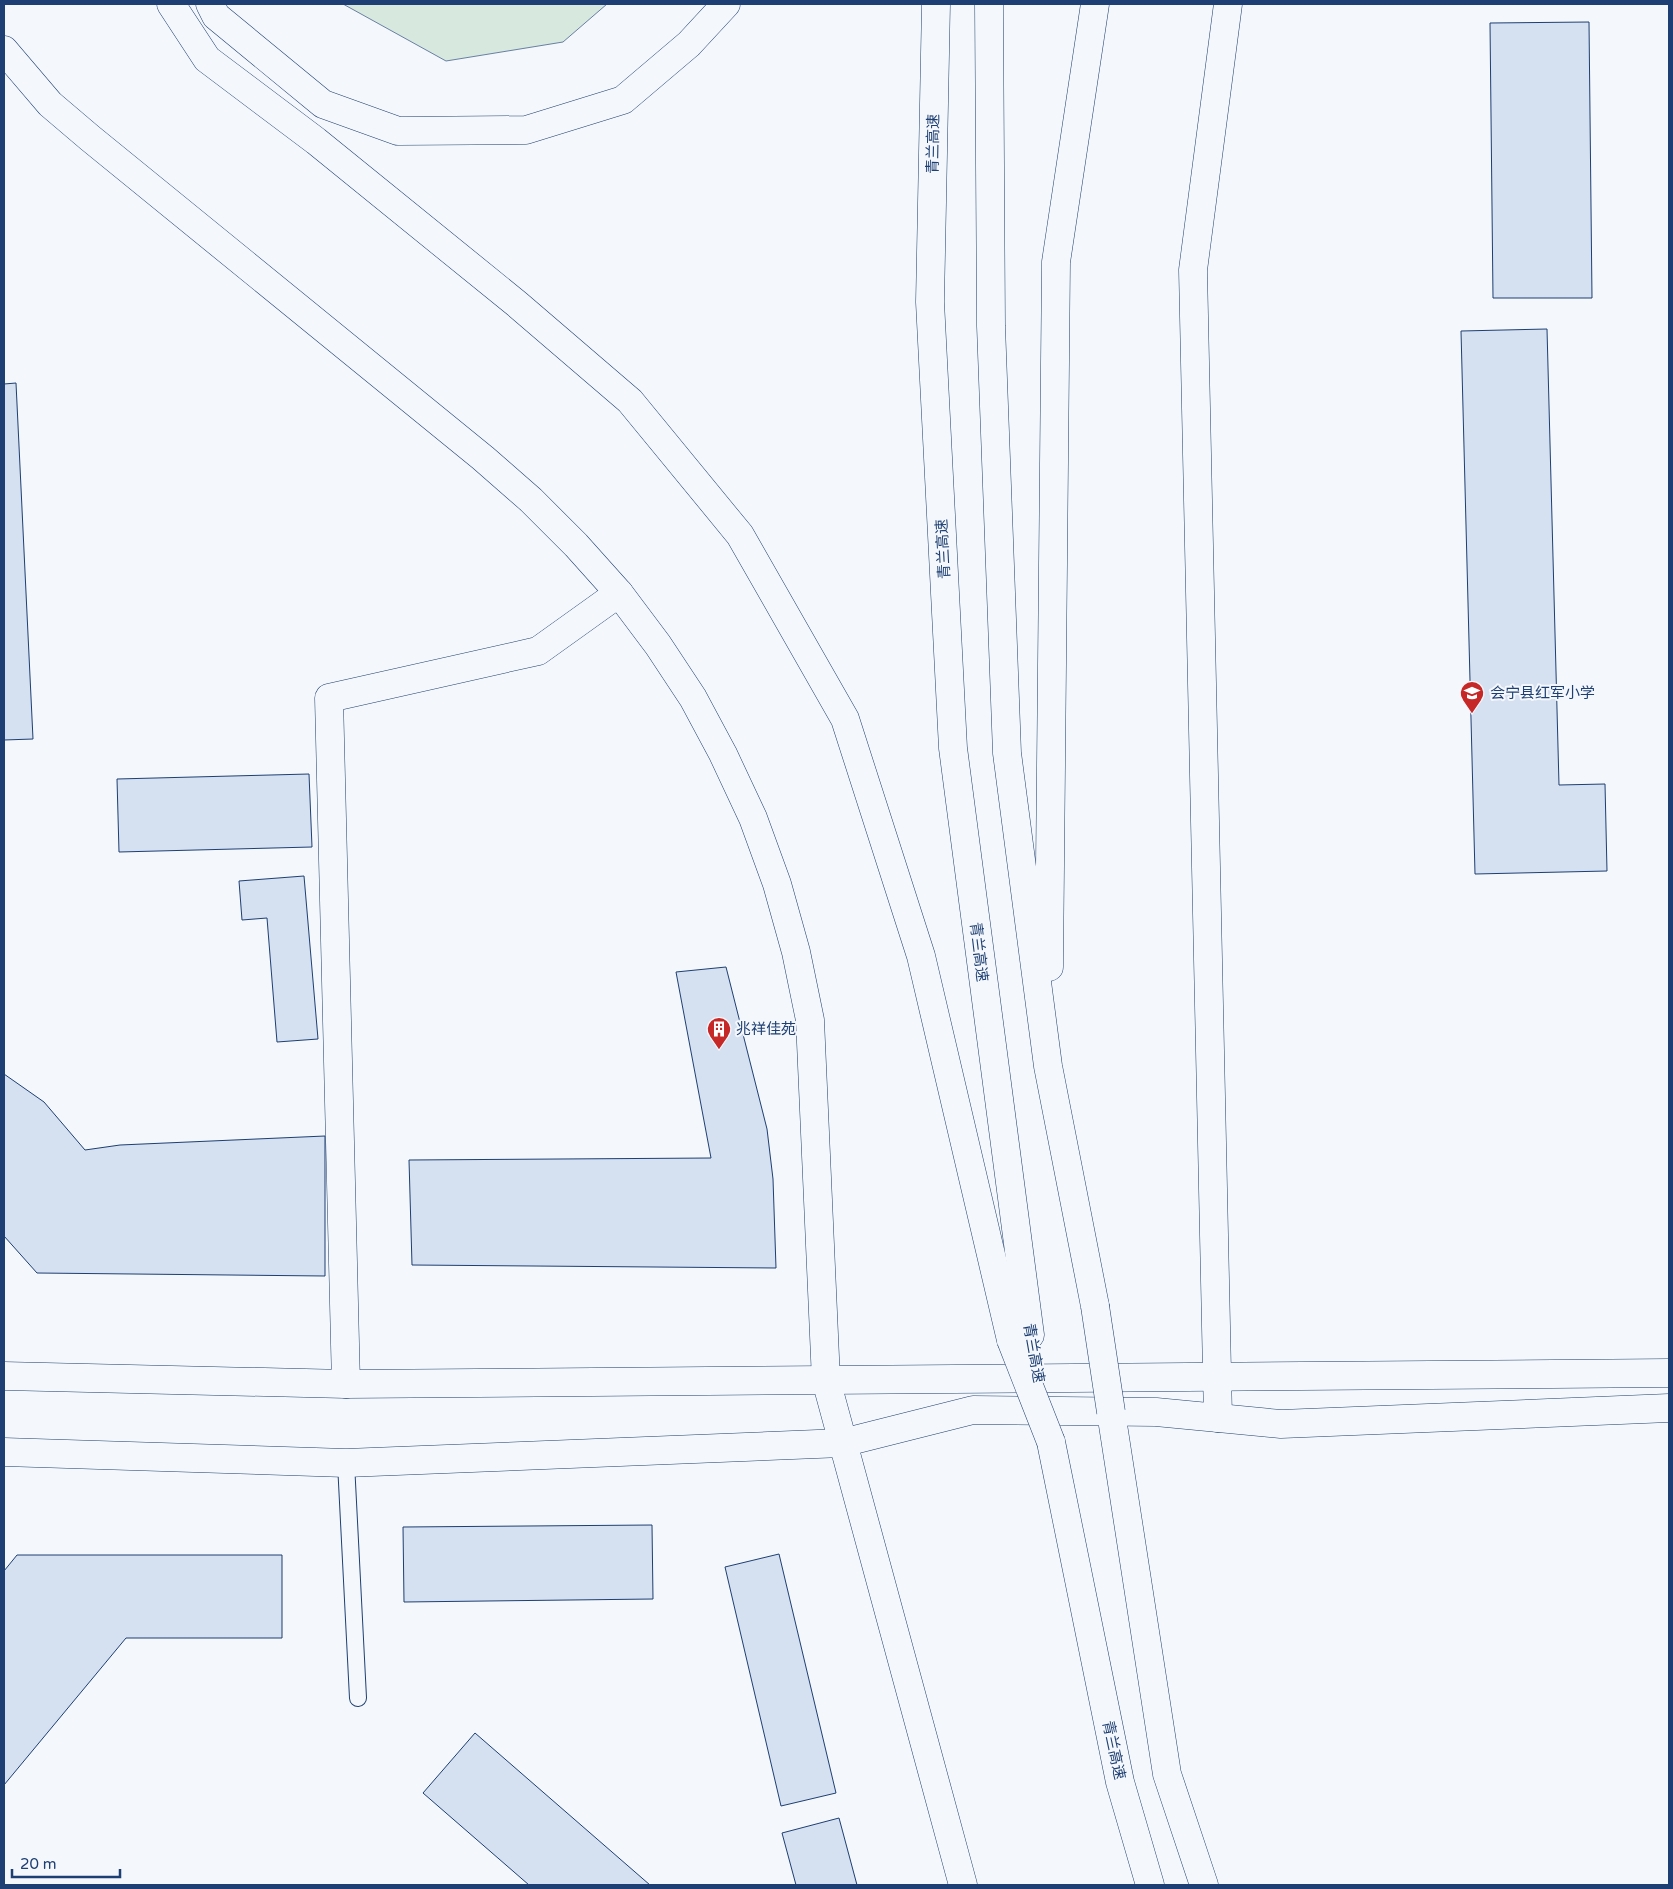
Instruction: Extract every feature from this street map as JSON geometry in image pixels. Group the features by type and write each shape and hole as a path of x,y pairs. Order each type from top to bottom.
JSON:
{"main road":[{"path":"171,4 207,59 339,160 517,304 630,401 740,535 845,719 921,956 1021,1338"},
{"path":"210,4 216,16 323,104 398,131 526,130 623,100 689,44 726,4"},
{"name":"青兰高速","path":"936,4 930,302 953,748 1021,1338 1051,1442 1120,1782 1150,1885"},
{"path":"989,4 991,326 1007,753 1048,1066 1095,1306 1167,1774 1204,1885"},
{"path":"1048,1066 1056,262 1095,4"},
{"path":"1218,1418 1193,270 1228,4"},
{"path":"4,50 50,104 483,458 531,500 576,545 619,593 658,645 693,698 724,754 753,818 777,884 796,952 810,1020 826,1380 963,1885"},
{"path":"346,1384 329,698 538,650 619,593"},
{"path":"4,1376 346,1384 1669,1373"},
{"path":"4,1452 346,1463 842,1443 973,1410 1156,1412 1281,1424 1669,1408"}],"lane":[{"path":"346,1463 358,1698"}],"shaded area":[{"path":"343,4 607,4 563,42 446,61"}],"building":[{"path":"1589,22 1592,298 1493,298 1490,23"},
{"path":"1547,329 1559,785 1605,784 1607,871 1475,874 1461,331"},
{"path":"16,383 33,739 4,740 4,384"},
{"path":"309,774 312,847 119,852 117,779"},
{"path":"304,876 318,1039 277,1042 267,918 242,920 239,881"},
{"name":"兆祥佳苑","path":"726,967 767,1129 773,1179 776,1268 412,1265 409,1160 711,1158 676,972"},
{"path":"4,1074 44,1102 85,1150 120,1145 325,1136 325,1276 37,1273 4,1236"},
{"path":"652,1525 653,1599 404,1602 403,1527"},
{"path":"779,1554 836,1793 781,1806 725,1567"},
{"path":"17,1555 282,1555 282,1638 126,1638 4,1785 4,1571"},
{"path":"475,1733 650,1885 529,1885 423,1793"},
{"path":"839,1818 857,1885 796,1885 782,1833"}],"place":[{"name":"会宁县红军小学","path":"1472,714"},
{"name":"兆祥佳苑","path":"719,1050"}]}
